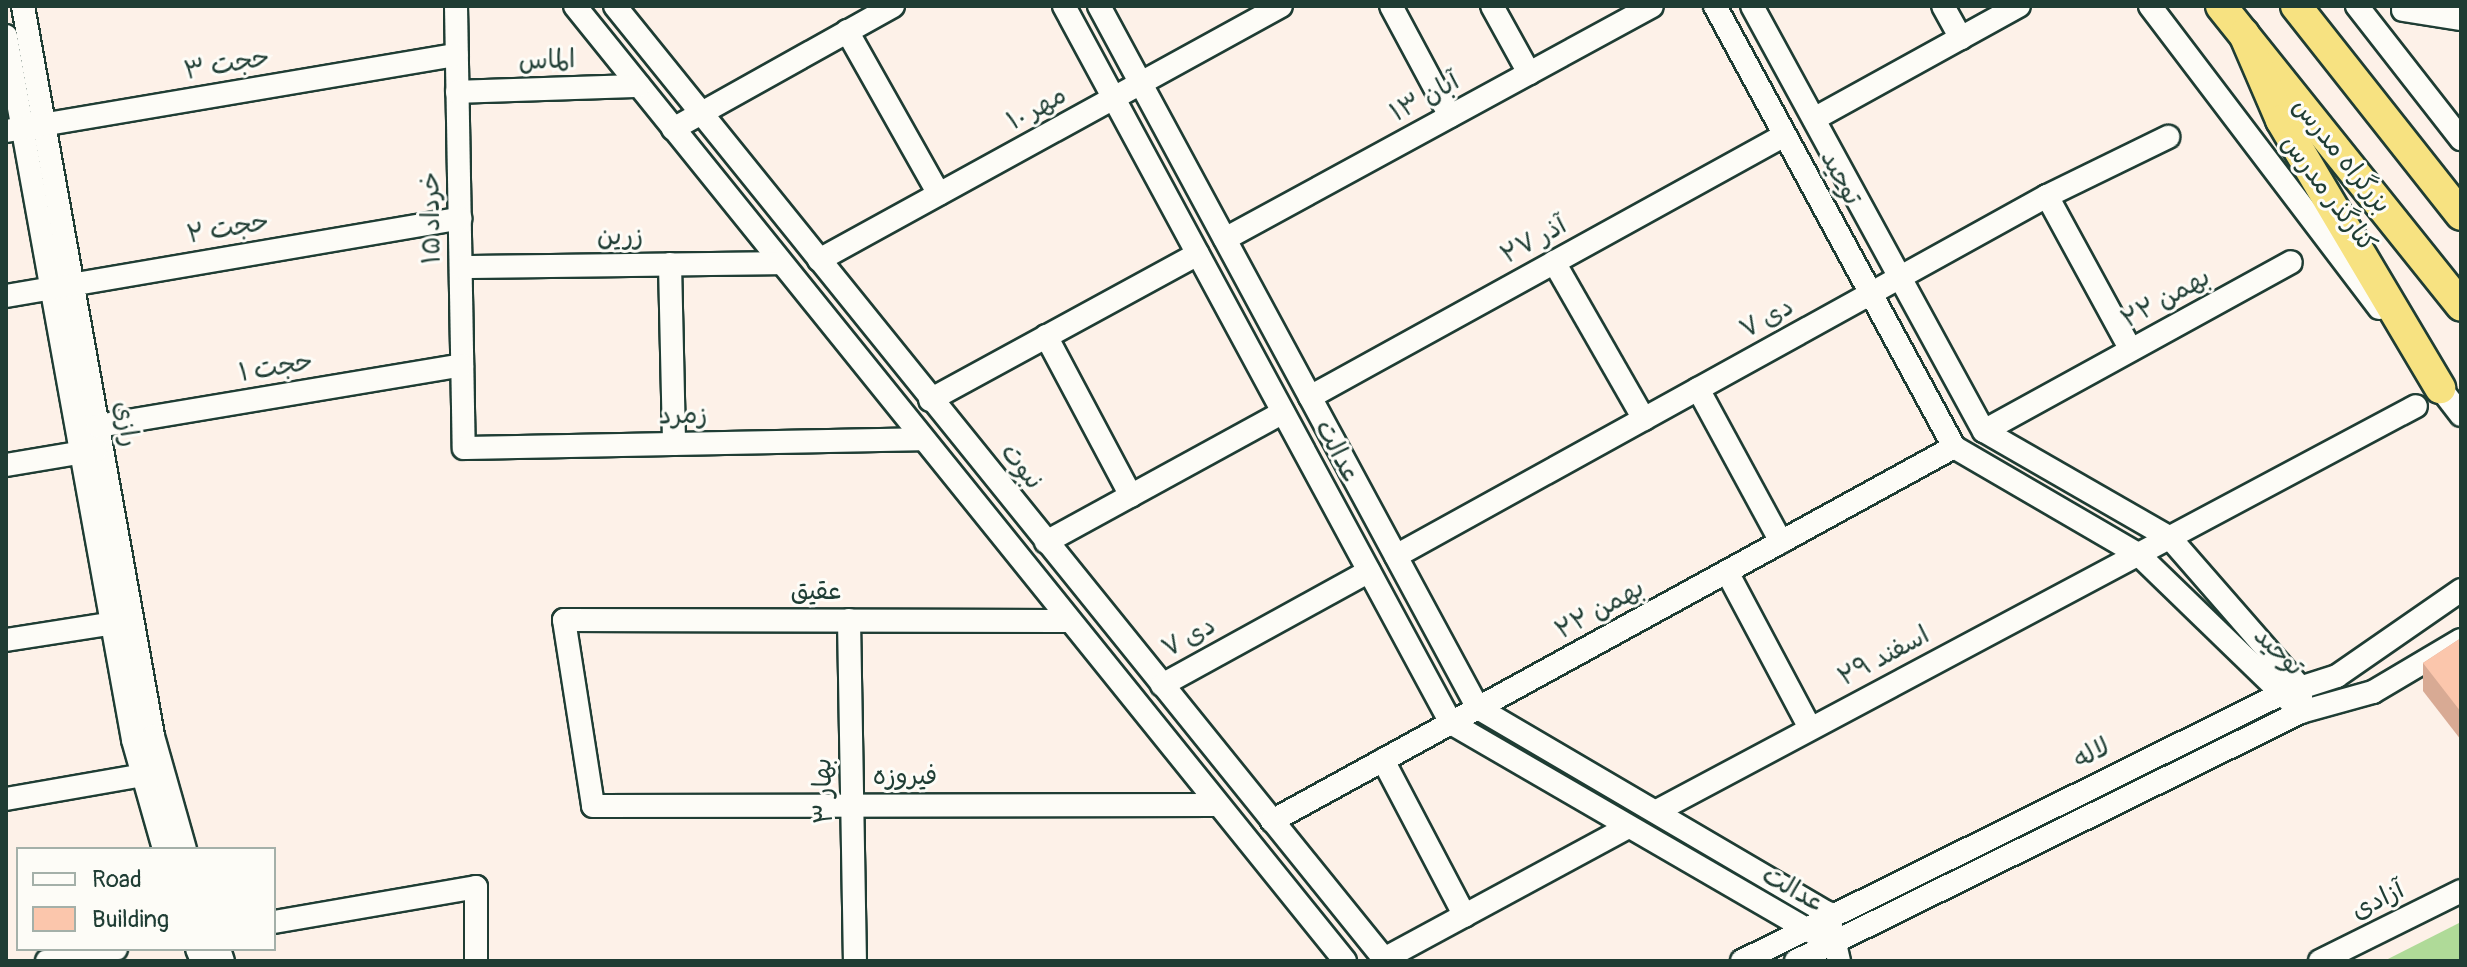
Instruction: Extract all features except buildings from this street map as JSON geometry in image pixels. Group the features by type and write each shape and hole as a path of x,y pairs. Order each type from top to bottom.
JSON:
{"highway":[{"name":"بزرگراه مدرس","path":"2221,6 2461,306"},
{"path":"2296,6 2461,215"},
{"path":"2244,34 2281,120 2440,388"}],"street":[{"name":"رازی","path":"23,6 25,128"},
{"name":"۱۵ خرداد","path":"456,6 464,429"},
{"path":"575,6 921,439 1345,961"},
{"name":"نبوت","path":"615,6 1385,960"},
{"path":"673,129 893,6"},
{"name":"عدالت","path":"1064,6 1451,723 1801,929 1834,952"},
{"name":"عدالت","path":"1099,6 1478,708 1828,913 1834,952"},
{"name":"۱۰ مهر","path":"819,260 1281,6"},
{"path":"1391,6 1450,116"},
{"path":"1492,6 1529,73"},
{"name":"۱۳ آبان","path":"1225,239 1652,6"},
{"name":"توحید","path":"1715,6 1954,447 2138,554 2291,691"},
{"name":"توحید","path":"1752,6 1984,431 2170,538 2291,691 2301,712"},
{"path":"1943,6 1961,38"},
{"path":"1814,119 2019,6"},
{"name":"کنارگذر مدرس","path":"2150,6 2461,415"},
{"path":"2357,6 2461,139"},
{"path":"2403,10 2461,19"},
{"path":"847,31 939,194"},
{"name":"رازی","path":"6,36 25,128 98,426 92,451"},
{"name":"حجت ۳","path":"25,128 457,55"},
{"name":"الماس","path":"457,92 639,86"},
{"name":"۲۷ آذر","path":"1310,397 1785,135"},
{"name":"۷ دی","path":"1396,556 2047,196 2168,137"},
{"path":"2047,196 2131,350"},
{"name":"حجت ۲","path":"6,296 460,218"},
{"path":"930,400 1198,254"},
{"path":"1554,262 1644,419"},
{"name":"۲۲ بهمن","path":"1984,431 2291,262"},
{"name":"زرین","path":"461,267 780,263"},
{"path":"670,264 674,444"},
{"name":"رازی","path":"63,286 122,622 153,774 175,847"},
{"path":"1046,336 1131,496"},
{"name":"حجت ۱","path":"98,426 462,365"},
{"path":"1698,389 1781,542"},
{"path":"2170,538 2416,406"},
{"path":"1046,542 1283,412"},
{"name":"زمرد","path":"464,429 464,448 921,439"},
{"name":"۲۲ بهمن","path":"1272,821 1954,447"},
{"path":"6,465 92,451"},
{"name":"۲۹ اسفند","path":"1657,811 2170,538"},
{"name":"۷ دی","path":"1162,685 1369,571"},
{"path":"1727,572 1810,728"},
{"name":"لاله","path":"1742,961 1828,913 2291,691 2337,676 2461,590"},
{"name":"عقیق","path":"593,806 564,620 1069,621"},
{"name":"بهار ۳","path":"849,620 855,961"},
{"path":"6,640 122,622"},
{"name":"لاله","path":"1796,961 1834,952 2301,712 2373,692 2461,640"},
{"path":"1383,760 1465,916"},
{"path":"6,799 153,774"},
{"name":"فیروزه","path":"593,806 1218,805"},
{"path":"1385,960 1628,827"},
{"path":"276,922 476,887 476,961"},
{"name":"آزادی","path":"2320,961 2461,891"},
{"path":"47,961 104,951"}],"green space":[{"path":"2461,922 2461,961 2384,961"}]}
